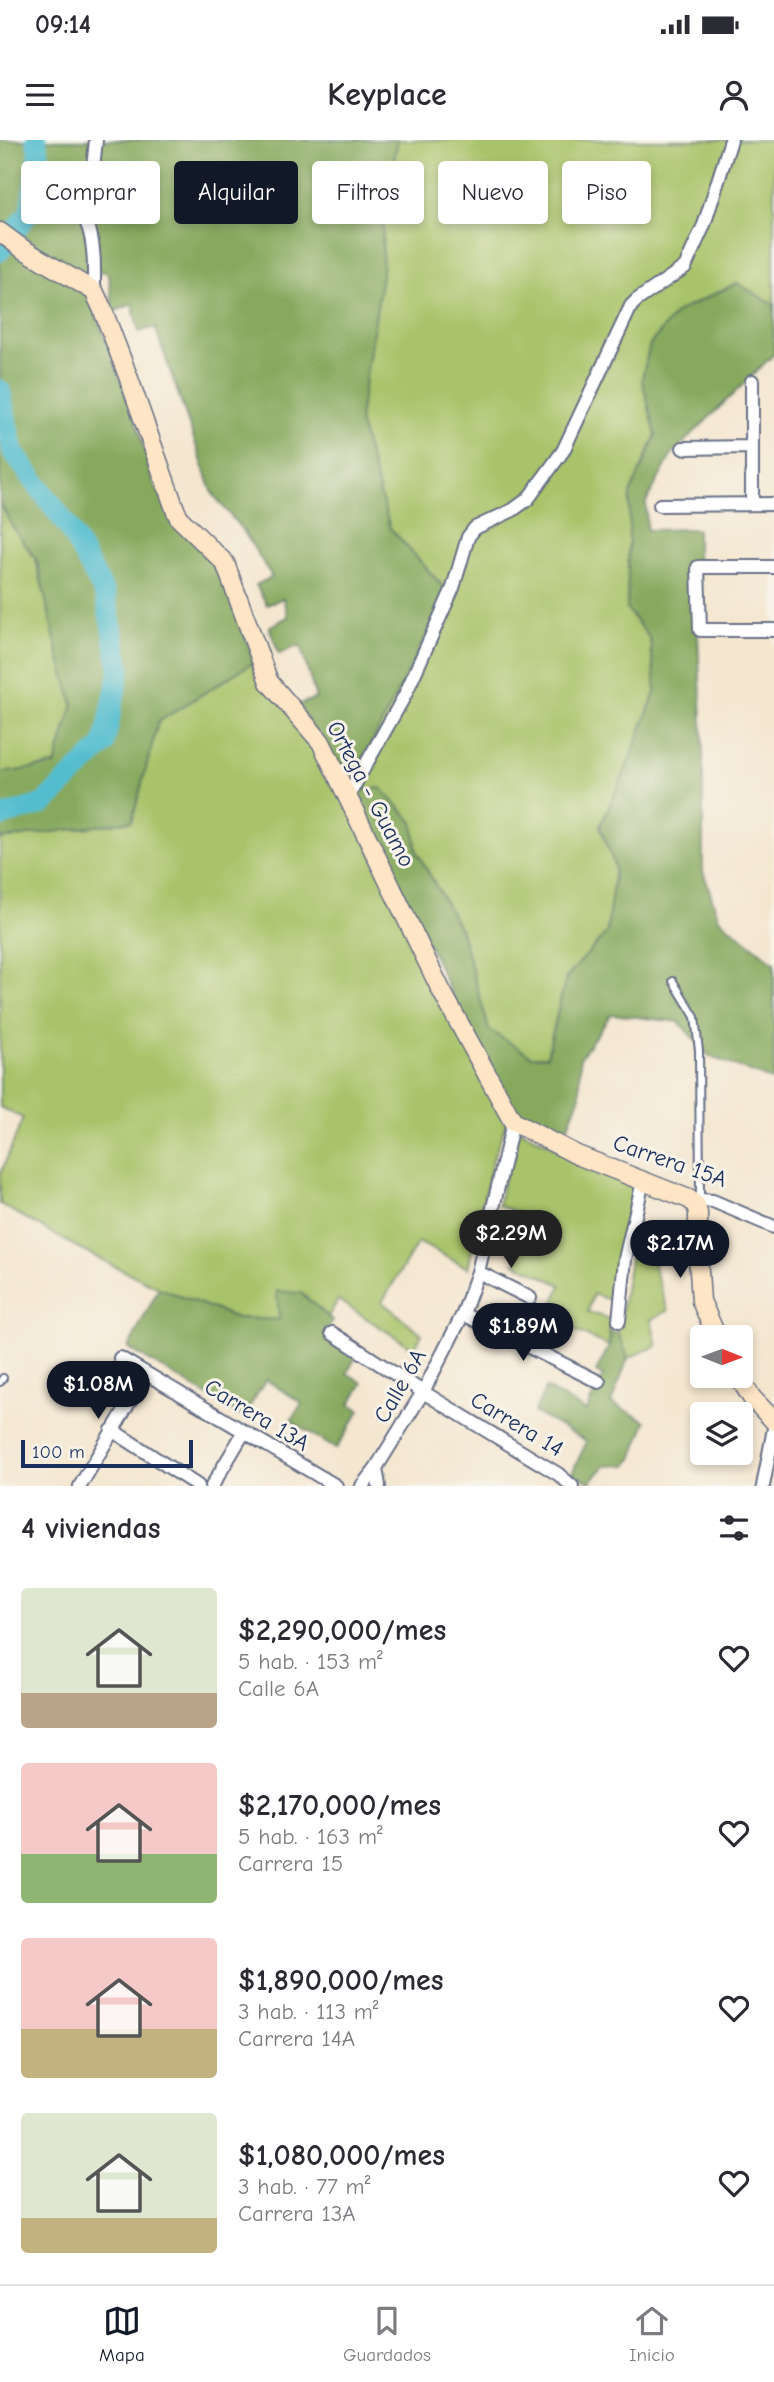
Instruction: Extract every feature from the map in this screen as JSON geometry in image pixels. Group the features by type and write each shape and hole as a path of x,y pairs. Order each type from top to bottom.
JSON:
{"street":[{"path":"94,291 94,256 88,227 80,212 76,194 78,181 93,168 96,140"},
{"path":"347,798 405,695 453,588 468,537 474,528 513,510 528,499 563,451 631,306 685,267 704,225 731,140"},
{"path":"0,232 23,249 94,291"},
{"name":"Ortega - Guamo","path":"94,291 124,365 174,509 179,518 225,563 270,682 316,735 441,989 513,1122"},
{"path":"752,381 752,504"},
{"path":"683,448 752,447"},
{"path":"660,505 774,504"},
{"path":"774,566 698,567 700,630 774,630"},
{"name":"Carrera 15A","path":"513,1122 577,1155 643,1181 694,1198 713,1201 774,1227"},
{"name":"Calle 6A","path":"362,1486 423,1392 463,1314 478,1272 513,1122"},
{"path":"619,1321 625,1259 643,1181"},
{"path":"694,1198 698,1213 701,1301 712,1325"},
{"path":"478,1272 530,1298"},
{"path":"463,1314 599,1382"},
{"name":"Carrera 14","path":"332,1332 423,1392 558,1474 572,1486"},
{"name":"Carrera 13A","path":"120,1358 336,1486"},
{"path":"80,1486 146,1374"},
{"path":"746,1388 774,1421"},
{"path":"763,1486 774,1428"},
{"path":"113,1430 198,1486"},
{"path":"212,1486 244,1432"},
{"path":"376,1468 379,1486"}],"lane":[{"path":"673,981 695,1017 699,1051 694,1198"}],"green space":[{"path":"0,140 398,140 394,161 312,161 312,224 383,224 382,275 359,420 390,528 447,591 348,789 298,705 316,698 300,645 279,654 269,627 288,617 283,598 267,605 256,585 272,577 244,532 213,494 155,327 139,332 132,304 113,312 109,275 103,271 86,278 0,221"},
{"path":"398,140 774,140 774,305 737,283 677,312 650,344 642,379 656,435 630,494 627,609 650,639 656,690 625,772 600,826 615,867 607,933 566,978 547,1056 532,1057 489,1030 461,931 417,852 412,822 356,790 348,789 447,591 390,528 359,420 382,275 383,224 424,224 424,161 394,161"},
{"path":"0,239 89,295 138,427 154,484 174,519 215,558 255,661 158,722 132,821 0,839 0,773 55,765 73,704 37,561 10,523 0,501"},
{"path":"737,283 774,305 774,354 672,454 646,502 647,530 697,529 703,743 703,871 719,919 774,963 774,1081 709,1056 679,1022 611,1014 580,1058 580,1096 562,1141 517,1116 460,1012 396,875 367,830 352,798 356,790 381,788 413,822 417,852 461,931 489,1030 532,1056 547,1056 566,978 607,932 615,867 600,826 625,772 656,690 650,639 627,609 630,494 656,435 642,379 650,344 677,312"},
{"path":"0,501 10,523 35,558 73,704 55,765 0,775"},
{"path":"255,661 316,743 507,1121 493,1159 468,1268 418,1242 382,1302 422,1334 414,1349 338,1300 328,1317 301,1293 280,1320 237,1318 159,1288 86,1252 0,1204 0,1175 23,1118 0,1107 0,839 132,821 158,722"},
{"path":"516,1128 634,1187 616,1271 616,1302 593,1294 588,1312 610,1319 609,1346 547,1318 561,1285 515,1263 528,1217 498,1205"},
{"path":"635,1228 661,1234 654,1267 668,1311 651,1319 657,1346 628,1358 618,1333"},
{"path":"159,1288 237,1318 279,1320 277,1291 301,1293 333,1321 324,1333 356,1357 347,1373 363,1383 350,1404 360,1410 336,1449 291,1421 302,1403 266,1380 243,1417 128,1348"},
{"path":"610,1332 618,1333 628,1358 611,1403 646,1421 632,1459 627,1465 605,1466 590,1482 572,1473 587,1441 534,1412 546,1388 586,1411 603,1376 596,1372 609,1346"}],"waterway":[{"path":"0,251 30,211 39,153 36,140"},
{"path":"0,390 13,452 67,525 105,594 120,669 104,745 43,804 0,817"}]}
